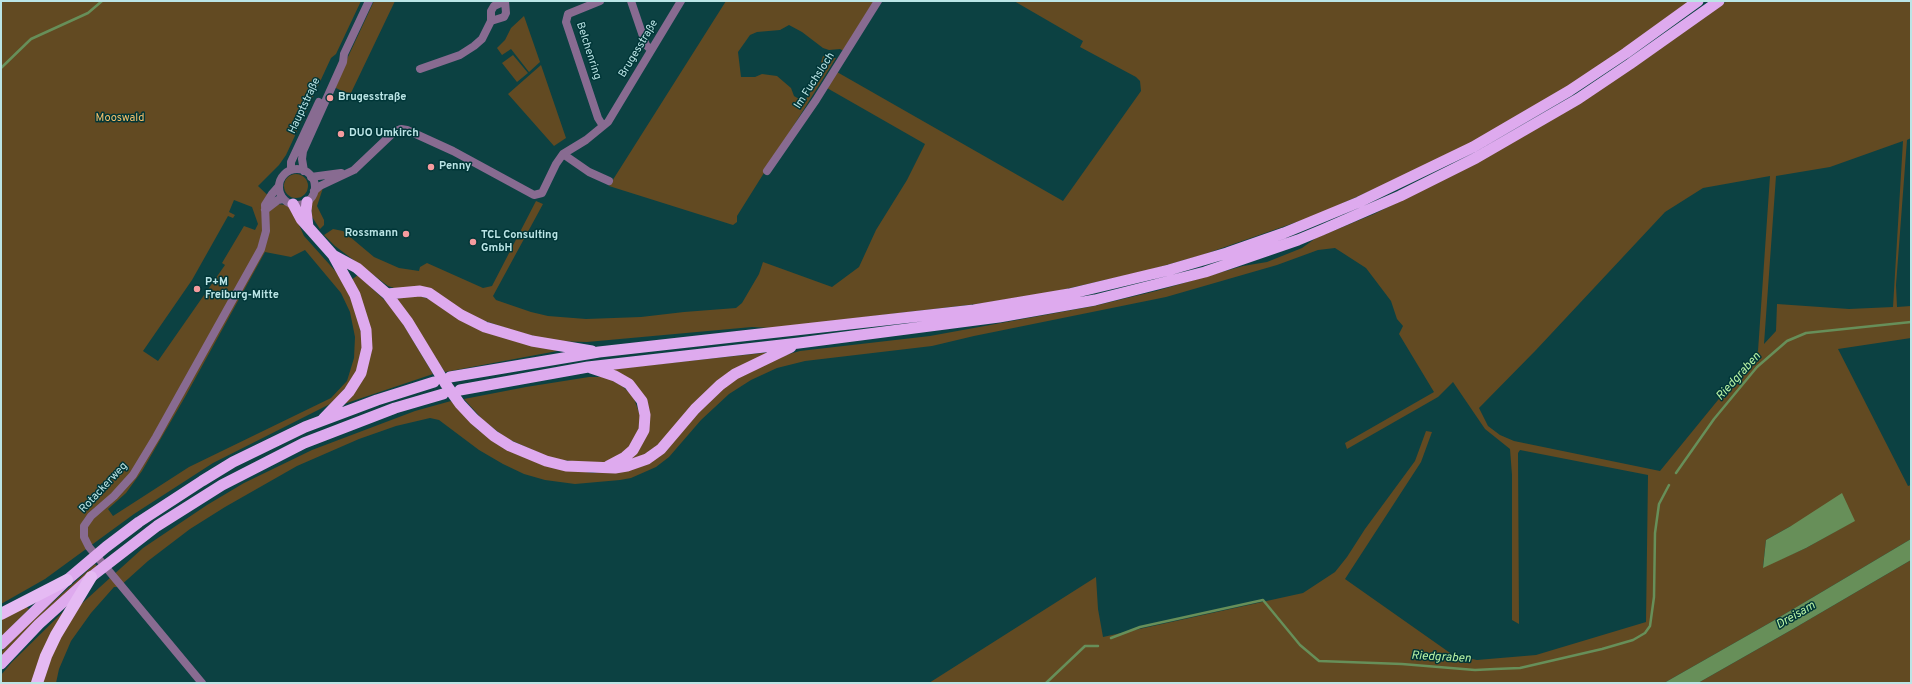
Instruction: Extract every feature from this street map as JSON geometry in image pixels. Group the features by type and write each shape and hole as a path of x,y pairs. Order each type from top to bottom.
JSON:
{"highway":[{"path":"450,378 599,352 974,310 1069,294 1169,270 1227,253 1284,233 1359,202 1473,147 1569,91 1626,53 1698,1"},
{"path":"460,390 588,367 933,327 1095,300 1205,272 1298,240 1400,196 1476,158 1530,127 1630,64 1719,1"},
{"path":"288,201 301,219 333,255 358,302 366,330 367,348 363,368 355,383 322,420"},
{"path":"307,202 306,211 308,227"},
{"path":"333,255 357,268 387,294 408,322 460,404 474,420 494,436 528,455 566,466 603,468 626,466 639,462 656,453 708,395 730,378 749,367 799,343"},
{"path":"387,294 420,291 429,293 461,315 485,327 508,335 532,341 576,347 599,352"},
{"path":"588,367 615,376 629,384 642,402 645,415 644,430 633,450 624,457 603,468"},
{"path":"1,644 67,580 106,547 156,510 227,466 287,435 322,420 377,400 434,382"},
{"path":"1,664 39,624 91,577 189,505 256,466 304,443 395,408 443,394"},
{"path":"37,683 46,656 56,635 91,577"},
{"path":"1,614 67,580"}],"street":[{"name":"Hauptstraße","path":"304,171 302,159 303,151 343,62 344,54 369,1"},
{"path":"420,69 460,55 474,46 482,39 491,21 491,11 494,6 505,1 506,13 504,17 491,21"},
{"name":"Belchenring","path":"600,1 568,14 566,22 598,118 603,126"},
{"path":"631,1 646,45 651,50"},
{"name":"Brugesstraße","path":"314,191 320,186 354,170 394,132 401,129 407,130 453,151 534,195 542,193 556,164 563,154 586,140 608,122 681,1"},
{"name":"Im Fuchsloch","path":"767,171 816,100 878,1"},
{"name":"Hauptstraße","path":"265,210 269,199 280,186 283,176 291,170 291,162 338,60 344,54"},
{"path":"563,154 589,172 609,180"},
{"path":"265,210 278,200 302,204 307,202 314,191 314,181 311,176 304,171 291,170"},
{"name":"Brugesstraße","path":"311,176 348,172"},
{"path":"280,186 288,201"},
{"name":"Rotackerweg","path":"202,683 89,547 84,537 84,526 91,516 114,496 133,475 156,437 261,249 266,231 265,210"}],"green space":[{"name":"Mooswald","path":"1,1 361,1 336,54 331,58 286,155 279,165 258,186 277,204 286,205 292,209 304,236 338,274 356,304 363,344 357,372 339,396 330,404 213,463 134,514 45,579 1,604","holes":["234,200 252,207 258,224 255,230 244,226 222,263 225,265 158,361 143,351 192,280 228,216 233,218 235,215 229,212","305,250 341,293 350,312 355,337 354,358 347,381 331,398 189,467 113,516 108,509 126,493 142,471 185,397 265,252 291,257"]},
{"path":"374,1 395,1 350,95 334,87"},
{"path":"726,1 874,1 844,51 840,49 829,50 823,48 802,32 789,25 780,30 757,32 750,35 738,52 741,77 755,77 762,74 777,76 791,88 794,96 804,102 821,76 818,72 823,56 836,58 737,216 737,222 733,225 609,186"},
{"path":"1014,1 1693,1 1595,70 1477,140 1428,165 1314,216 1202,255 1149,270 1057,291 985,303 772,328 752,327 587,342 552,341 482,322 457,308 388,286 335,246 324,235 333,229 343,231 374,257 399,268 419,271 420,267 427,263 483,288 492,286 536,201 543,204 493,296 496,300 548,316 586,319 641,317 736,308 742,303 759,274 763,262 832,287 859,267 876,230 907,180 925,144 827,88 837,72 1063,201 1141,91 1140,81 1136,77 1080,47 1083,41"},
{"path":"1727,1 1911,1 1911,138 1907,140 1896,285 1897,307 1911,306 1911,338 1838,349 1908,486 1911,485 1911,539 1773,621 1664,683 929,683 1096,577 1098,609 1103,637 1303,593 1335,572 1347,557 1365,529 1415,461 1426,431 1432,432 1421,462 1345,579 1453,655 1477,660 1536,655 1646,622 1648,475 1520,450 1518,453 1519,624 1512,620 1512,475 1510,449 1485,429 1453,382 1438,397 1347,449 1345,443 1434,392 1399,334 1403,326 1397,319 1391,301 1366,268 1335,248 1318,250 1277,265 1166,297 932,346 805,361 777,368 751,380 729,394 701,420 669,457 656,467 631,478 575,484 545,480 524,474 503,464 479,450 439,420 430,418 396,426 359,439 297,466 190,529 148,561 119,587 114,587 91,613 71,641 59,669 56,683 40,683 52,650 78,607 143,548 207,505 244,483 312,450 415,411 451,401 478,430 563,469 593,473 620,471 683,428 734,378 782,356 800,351 930,336 1094,306 1156,291 1243,266 1267,262 1302,248 1316,238 1374,214 1476,163 1634,67","holes":["1903,141 1893,307 1849,309 1777,304 1776,331 1764,344 1776,176 1830,167","1770,176 1758,351 1660,471 1514,441 1500,435 1488,426 1479,408 1536,350 1665,212 1703,188","1854,521 1806,548 1763,567 1766,540 1791,526"]},
{"path":"524,16 540,62 529,72 511,49 502,55 497,48 505,40 511,28"},
{"path":"513,55 528,73 517,82 502,63"},
{"path":"541,65 566,138 554,146 508,94"},
{"path":"296,174 305,177 308,186 305,195 296,198 287,195 284,186 287,177"},
{"path":"323,188 317,206 324,220 324,225 320,229 312,217 311,208 312,202 318,192"},
{"path":"358,275 394,309 433,374 341,405 368,361 351,280"},
{"path":"422,294 444,307 568,349 445,372 395,299"},
{"path":"772,352 751,362 653,451 625,464 633,454 645,404 605,370"},
{"path":"589,377 606,377 622,386 633,396 640,415 640,425 636,436 627,450 613,460 598,464 553,459 506,438 483,420 464,399 526,387"},
{"path":"1911,560 1911,683 1698,683 1793,629"},
{"path":"95,564 97,566 1,658 1,652 24,628"},
{"path":"26,606 29,609 1,637 1,619"},
{"path":"66,609 33,683 1,683 1,675 12,662"}],"water":[{"path":"1842,493 1855,521 1806,548 1763,568 1766,540 1791,526"},
{"name":"Dreisam","path":"1911,539 1911,560 1793,629 1698,683 1664,683 1773,621"}],"waterway":[{"path":"1,68 31,39 88,13 102,1"},
{"name":"Riedgraben","path":"1676,473 1714,419 1757,367 1787,341 1806,333 1911,322"},
{"name":"Riedgraben","path":"1111,638 1140,627 1263,600 1300,645 1319,661 1402,664 1475,670 1520,668 1602,649 1633,640 1645,633 1650,626 1654,597 1655,533 1659,504 1669,485"},
{"name":"Riedgraben","path":"1046,683 1085,646 1098,646"}],"place":[{"name":"Brugesstraße","path":"330,98"},
{"name":"DUO Umkirch","path":"341,134"},
{"name":"Penny","path":"431,167"},
{"name":"Rossmann","path":"406,234"},
{"name":"TCL Consulting GmbH","path":"473,242"},
{"name":"P+M Freiburg-Mitte","path":"197,289"}]}
